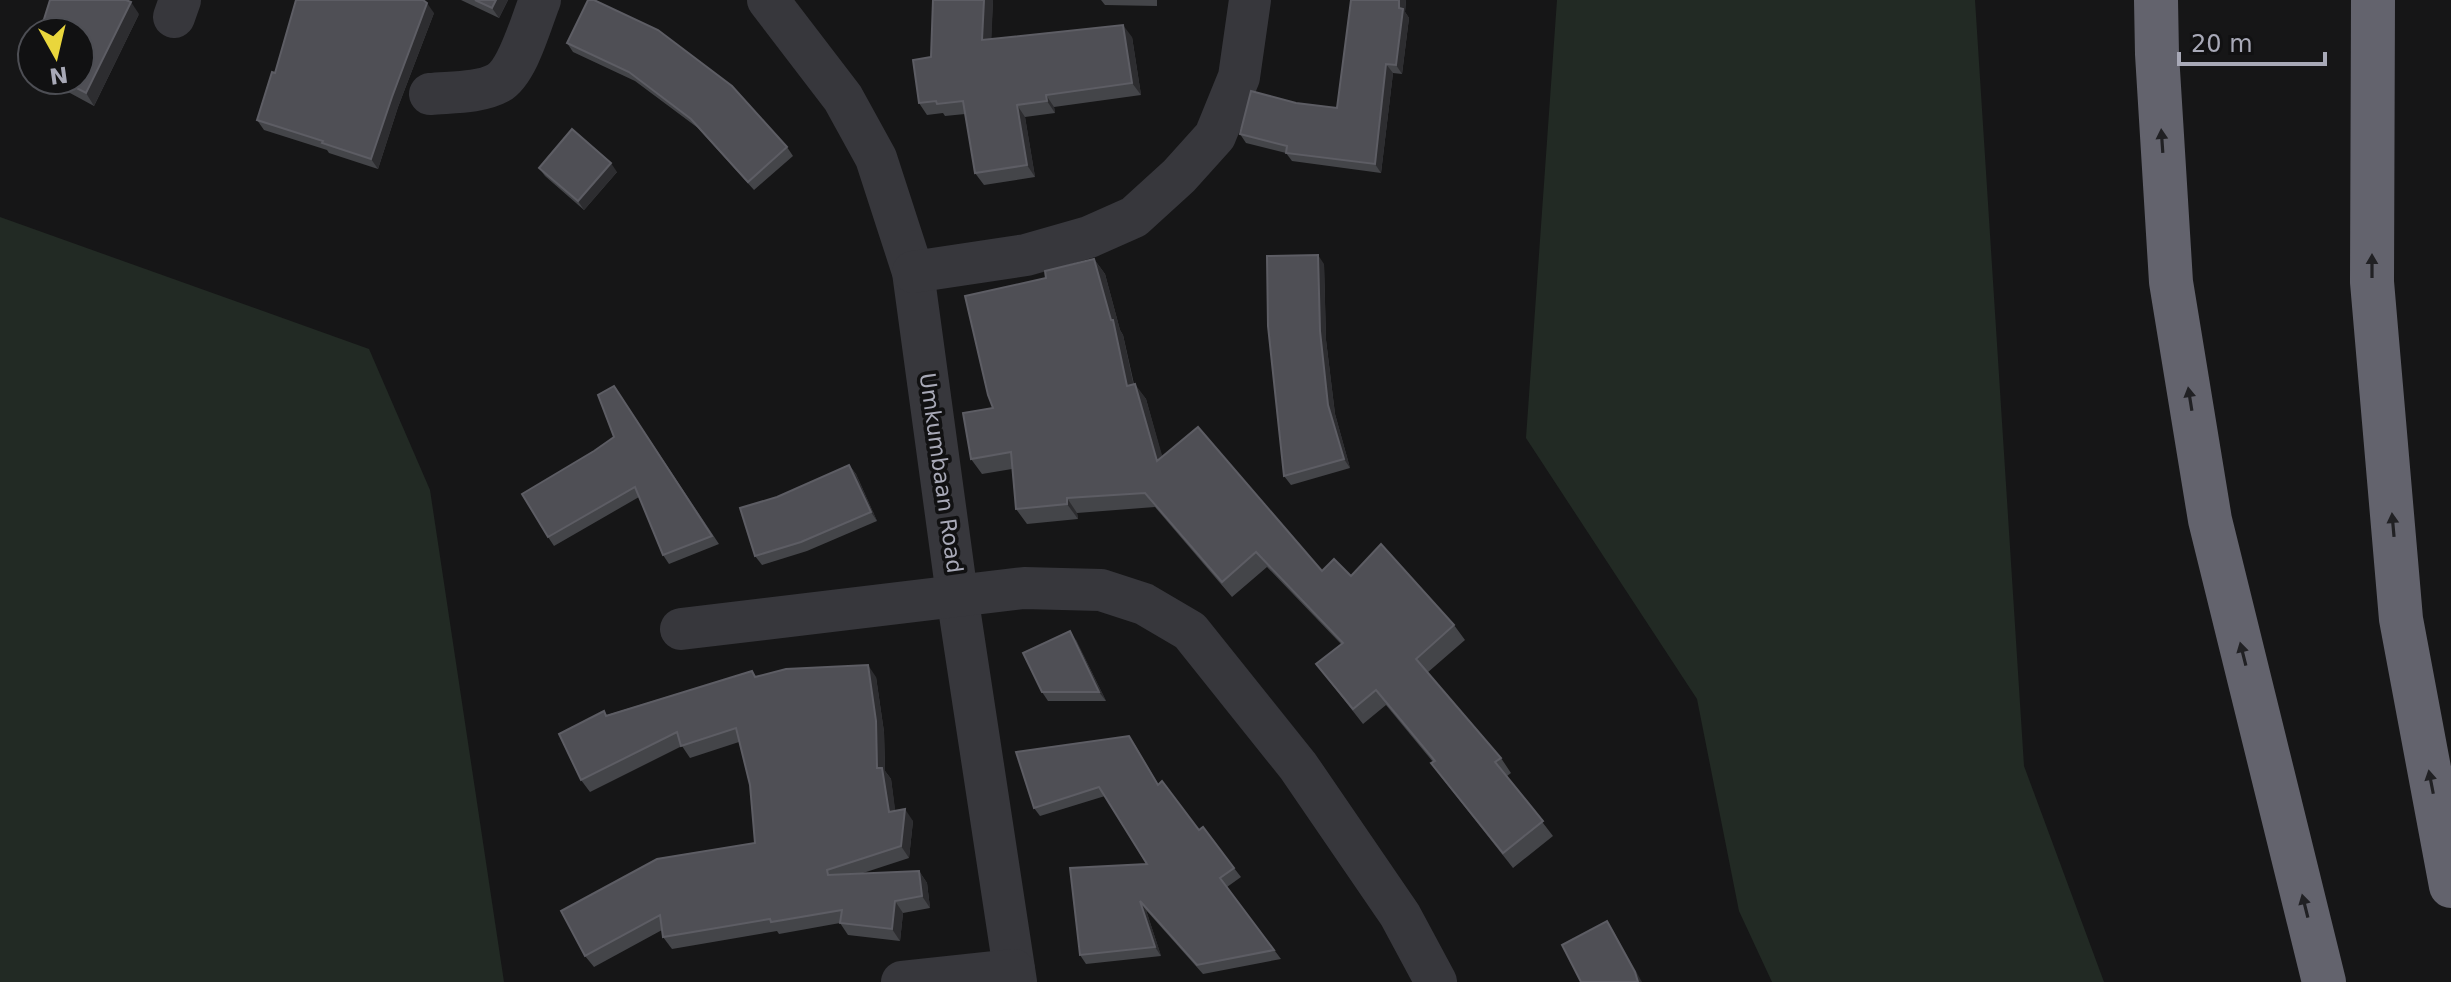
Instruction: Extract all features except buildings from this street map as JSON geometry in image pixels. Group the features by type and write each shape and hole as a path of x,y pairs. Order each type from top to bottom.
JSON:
{"highway":[{"path":"2156,0 2171,282 2210,520 2324,982"},
{"path":"2373,0 2372,282 2401,619 2451,886"}],"street":[{"path":"430,94 488,86 508,76 540,0"},
{"path":"913,272 1026,255 1089,237 1134,217 1179,176 1215,136 1239,77 1250,0"},
{"name":"Umkumbaan Road","path":"773,1 843,98 876,158 913,272 957,595 1015,976"},
{"path":"681,629 1024,588 1101,590 1144,604 1190,631 1298,766 1400,915 1436,982"},
{"path":"902,982 1015,976"}],"shaded area":[{"path":"1557,0 1975,0 2024,766 2104,982 1772,982 1739,911 1697,699 1526,438"},
{"path":"0,217 369,349 430,490 504,982 0,982"}]}
